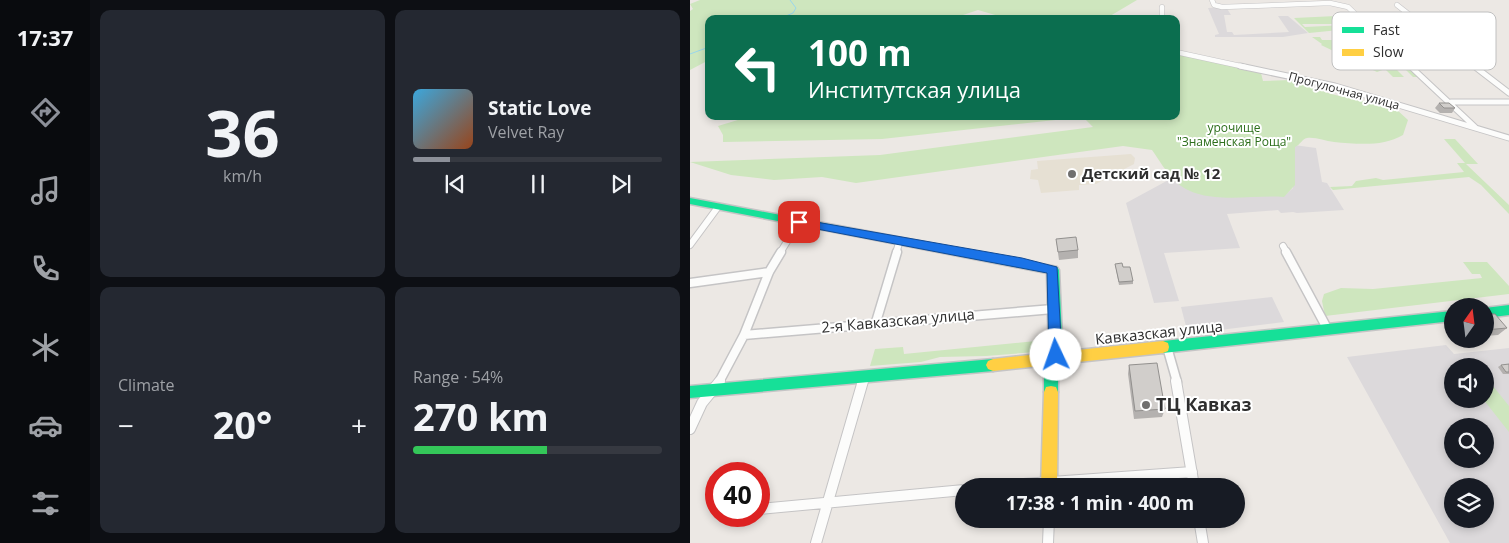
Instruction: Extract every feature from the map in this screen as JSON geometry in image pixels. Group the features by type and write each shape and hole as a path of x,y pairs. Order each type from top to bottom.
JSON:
{"main road":[{"path":"690,201 1053,270 1056,359 1051,374 1049,478"},
{"path":"1494,312 1509,310"},
{"name":"Кавказская улица","path":"690,392 1056,359 1444,317"}],"street":[{"path":"1212,0 1214,5 1219,7 1335,2 1344,5 1354,12"},
{"path":"1260,0 1265,5"},
{"path":"1280,0 1285,4"},
{"path":"1396,5 1405,12"},
{"path":"1162,7 1162,15"},
{"name":"Прогулочная улица","path":"1180,53 1335,86 1509,138"},
{"path":"1417,70 1477,128"},
{"path":"1479,70 1509,93"},
{"path":"1451,102 1509,102"},
{"path":"690,244 718,207"},
{"path":"690,429 702,403 719,382 744,335 769,272 799,222"},
{"path":"876,322 900,240"},
{"path":"1283,246 1328,330"},
{"path":"690,283 769,272"},
{"name":"2-я Кавказская улица","path":"744,335 876,322 1053,309"},
{"path":"1167,347 1176,379 1193,478"},
{"path":"816,543 864,377"},
{"path":"1120,478 1192,472"},
{"path":"770,509 955,491"},
{"path":"1048,543 1049,528"},
{"path":"1200,528 1203,543"}],"shaded area":[{"path":"1226,7 1231,15 1224,15 1227,32 1232,32 1234,35 1289,32 1278,16 1288,16 1308,33 1283,37 1215,37 1215,35 1219,34 1208,8"},
{"path":"1294,145 1316,148 1322,182 1327,183 1344,210 1281,213 1278,210 1227,214 1240,248 1164,253 1179,301 1154,303 1126,203 1174,177 1284,196 1293,188"},
{"name":"Детский сад № 12","path":"1131,154 1135,158 1134,164 1096,184 1079,185 1079,190 1041,193 1038,180 1030,179 1031,170 1038,169 1037,161"},
{"path":"1272,297 1284,322 1188,334 1181,307"},
{"path":"1444,345 1444,348 1449,348 1454,354 1509,348 1509,543 1450,543 1347,357"}],"green space":[{"path":"700,0 1137,0 1112,15 995,15 978,10 963,15 705,15 705,62 690,70 690,11 693,9 690,4"},
{"path":"1332,16 1332,24 1302,24 1305,27 1332,26 1332,31 1309,33 1294,18"},
{"path":"1312,37 1332,40 1332,50 1321,45"},
{"name":"урочище \"Знаменская Роща\"","path":"1180,52 1260,69 1263,81 1290,80 1331,94 1396,109 1408,120 1403,135 1378,143 1305,139 1295,147 1295,185 1284,197 1227,198 1199,194 1186,189 1175,181 1152,150 1123,146 856,183 822,177 774,180 731,175 690,162 880,155 1093,127 1086,120 1180,120"},
{"path":"1386,70 1397,70 1404,77 1393,77"},
{"path":"1406,70 1411,70 1419,77 1413,77"},
{"name":"урочище \"Знаменская Роща\"","path":"738,120 1056,120 882,139 723,142 723,135 718,126"},
{"path":"1444,139 1455,139 1478,164 1466,164 1509,205 1509,214 1481,185 1469,177 1333,190 1330,187 1352,186 1356,181 1376,178 1383,180 1464,172 1457,163 1465,163"},
{"path":"1463,262 1487,262 1509,286 1509,294 1476,298 1444,298 1444,302 1325,316 1322,301 1324,294 1341,288 1373,289 1482,278 1480,274 1472,274"},
{"path":"1046,340 1050,342 1050,349 1048,351 986,356 940,357 921,362 870,366 875,349 903,347 904,354"},
{"path":"1494,387 1509,406 1509,432 1490,408 1494,408"}],"building":[{"path":"1439,103 1449,103 1455,108 1444,108"},
{"path":"1076,237 1078,250 1058,252 1056,239"},
{"path":"1122,263 1123,267 1130,267 1133,281 1119,282 1115,264"},
{"path":"1494,314 1495,314 1507,328 1494,329"},
{"name":"ТЦ Кавказ","path":"1157,363 1165,409 1135,411 1129,365"},
{"path":"1509,364 1509,372 1506,372 1501,365"}],"waterway":[{"path":"788,15 793,13 796,8 790,0"},
{"path":"690,54 705,48"}],"traffic: fast":[{"path":"690,201 1053,270 1056,359 1051,375 1051,392"},
{"path":"1494,312 1509,310"},
{"path":"1163,347 1444,317"},
{"path":"690,392 993,365"}],"traffic: slow":[{"path":"993,365 1163,347"},
{"path":"1049,478 1051,392"}],"place":[{"name":"Детский сад № 12","path":"1072,174"},
{"name":"ТЦ Кавказ","path":"1146,405"}],"route":[{"path":"799,222 1053,270 1056,355"}]}
